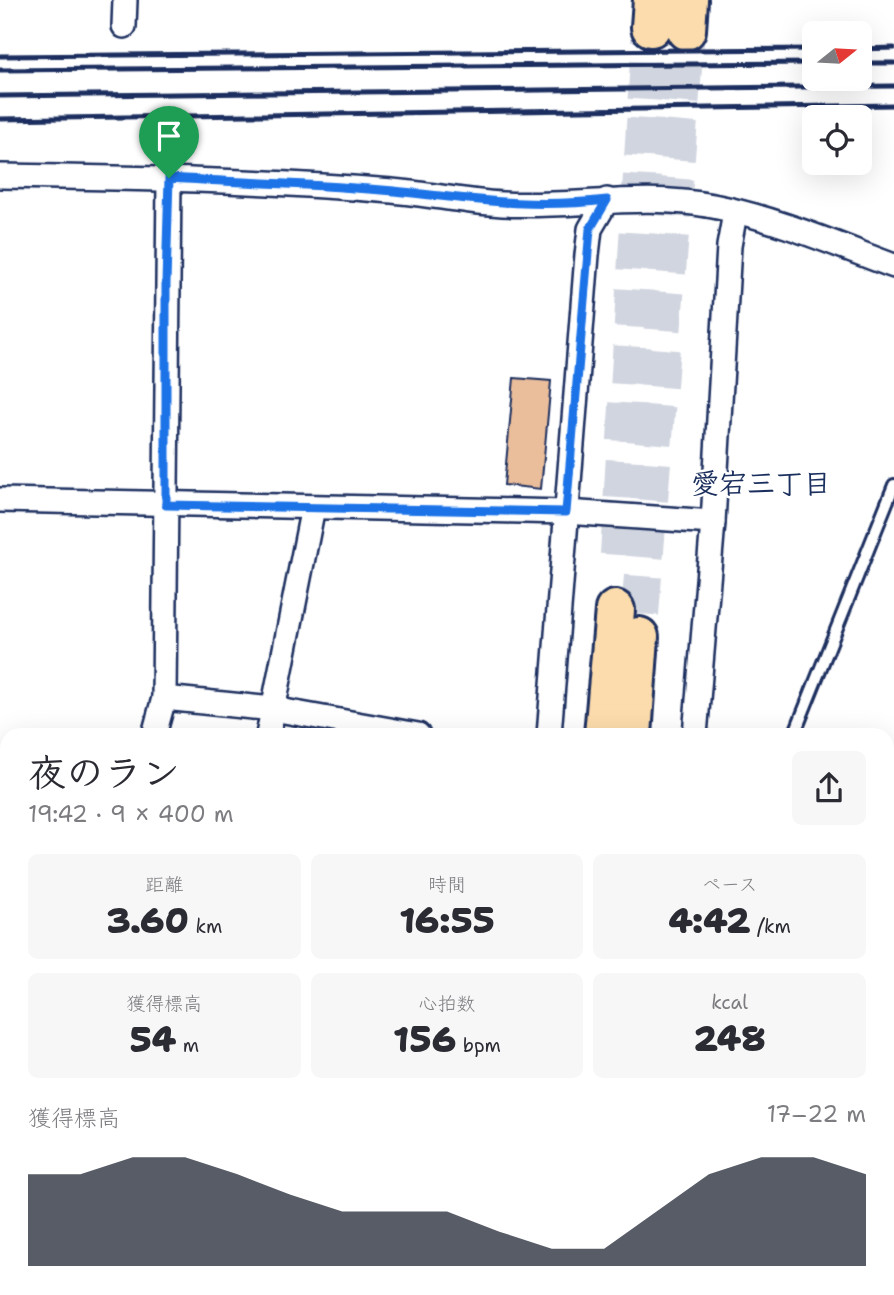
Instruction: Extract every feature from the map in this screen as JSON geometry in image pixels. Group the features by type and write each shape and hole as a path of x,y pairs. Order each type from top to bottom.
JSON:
{"highway":[{"path":"605,728 628,612 632,728"}],"street":[{"path":"124,26 125,0"},
{"path":"0,176 169,178 393,191 502,204 557,206 607,200 713,206 780,224 894,266"},
{"path":"157,728 164,698 169,178"},
{"path":"550,728 590,229 607,200"},
{"path":"696,728 713,522 725,309 736,213"},
{"path":"0,500 566,512 713,522"},
{"path":"269,728 313,507"},
{"path":"164,698 273,709 379,728"}],"lane":[{"path":"797,728 894,485"}],"building":[{"path":"514,378 551,381 541,489 504,485"}],"tunnel":[{"path":"619,555 651,27"},
{"path":"640,614 686,30"}],"railway":[{"path":"872,49 894,48"},
{"path":"0,56 802,49"},
{"path":"0,70 802,63"},
{"path":"872,63 894,63"},
{"path":"0,96 894,86"},
{"path":"0,119 894,105"}],"district":[{"name":"愛宕三丁目","path":"761,483"}],"route":[{"path":"169,178 393,191 502,204 557,206 607,200 590,229 566,512 166,505 169,178"}]}
